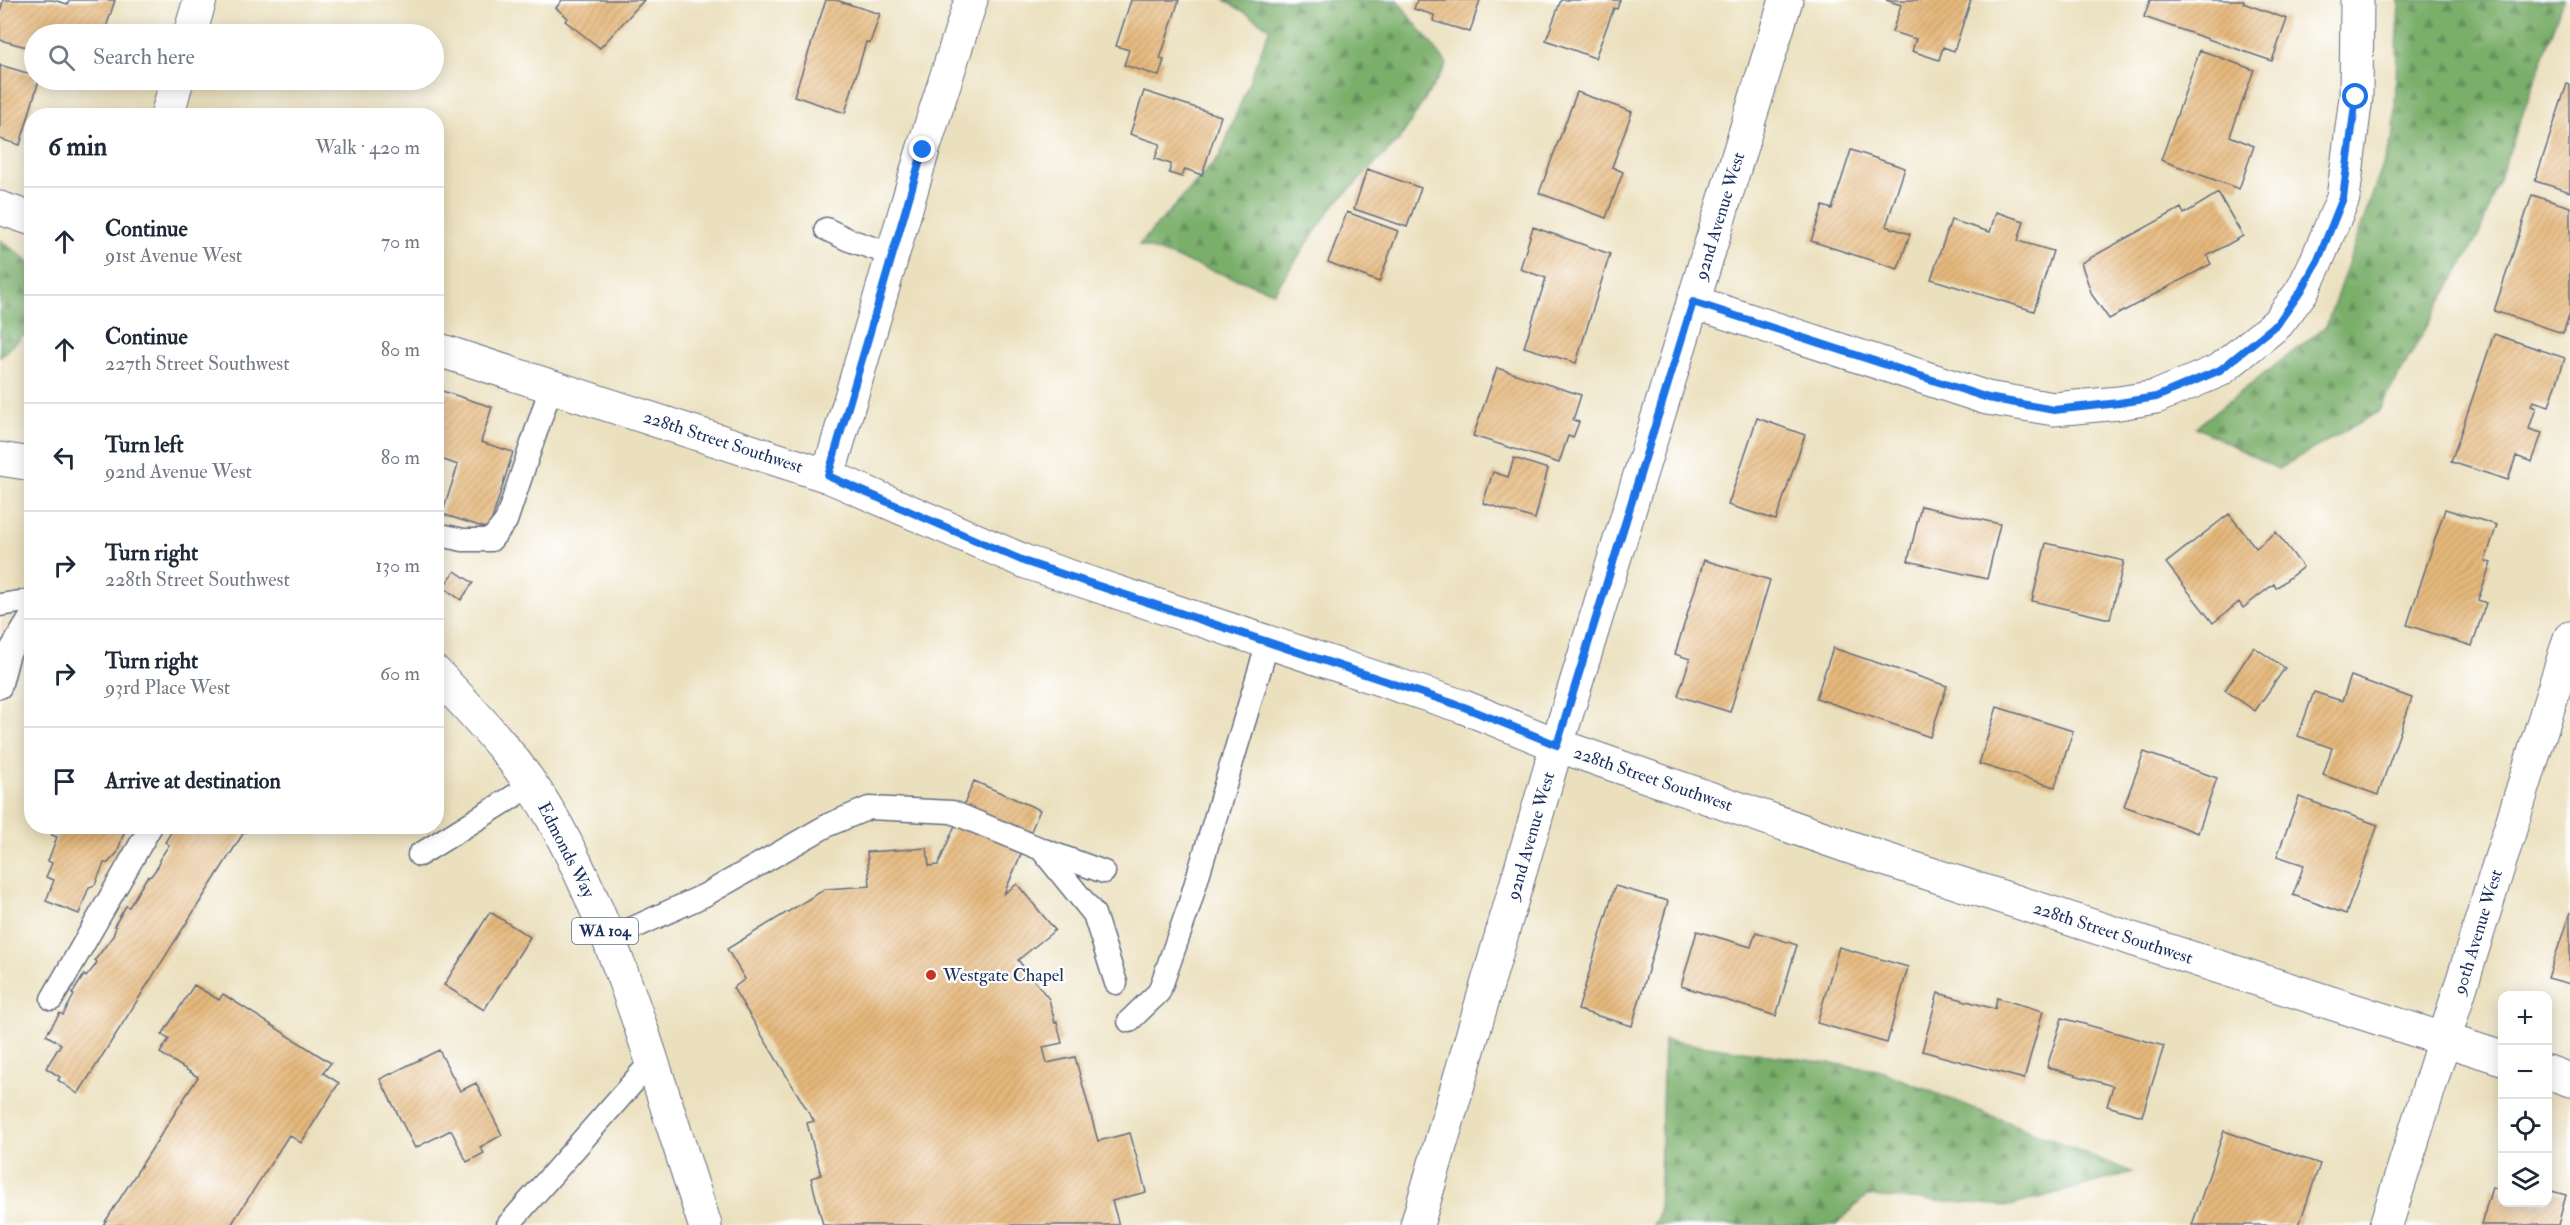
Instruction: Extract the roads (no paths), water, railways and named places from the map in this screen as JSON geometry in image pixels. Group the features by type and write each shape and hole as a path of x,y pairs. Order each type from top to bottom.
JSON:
{"street":[{"path":"193,24 200,0"},
{"path":"828,476 923,150 971,0"},
{"name":"92nd Avenue West","path":"1418,1225 1557,745 1786,0"},
{"path":"1693,302 1988,398 2054,410 2156,397 2220,370 2278,323 2301,291 2318,260 2343,198 2356,97 2357,0"},
{"path":"169,108 174,90"},
{"path":"0,208 24,216"},
{"name":"228th Street Southwest","path":"444,352 828,476 1026,562 1464,707 1557,745 1884,859 2498,1057"},
{"path":"0,459 24,463"},
{"name":"90th Avenue West","path":"2386,1225 2570,638"},
{"name":"Edmonds Way","path":"444,681 483,722 532,785 559,829 609,939 705,1225"},
{"path":"2552,1074 2570,1080"}],"lane":[{"path":"826,229 849,240 894,255"},
{"path":"444,536 463,540 491,540 506,521 551,387"},
{"path":"0,605 24,601"},
{"path":"0,687 9,653 24,628"},
{"path":"1130,1021 1160,992 1188,909 1268,642"},
{"path":"419,855 532,785"},
{"path":"609,939 705,895 828,825 869,808 952,812 1104,872"},
{"path":"52,999 146,834"},
{"path":"1041,849 1095,914 1116,983"},
{"path":"508,1225 651,1062"}],"place":[{"name":"Westgate Chapel","path":"931,975"}]}
